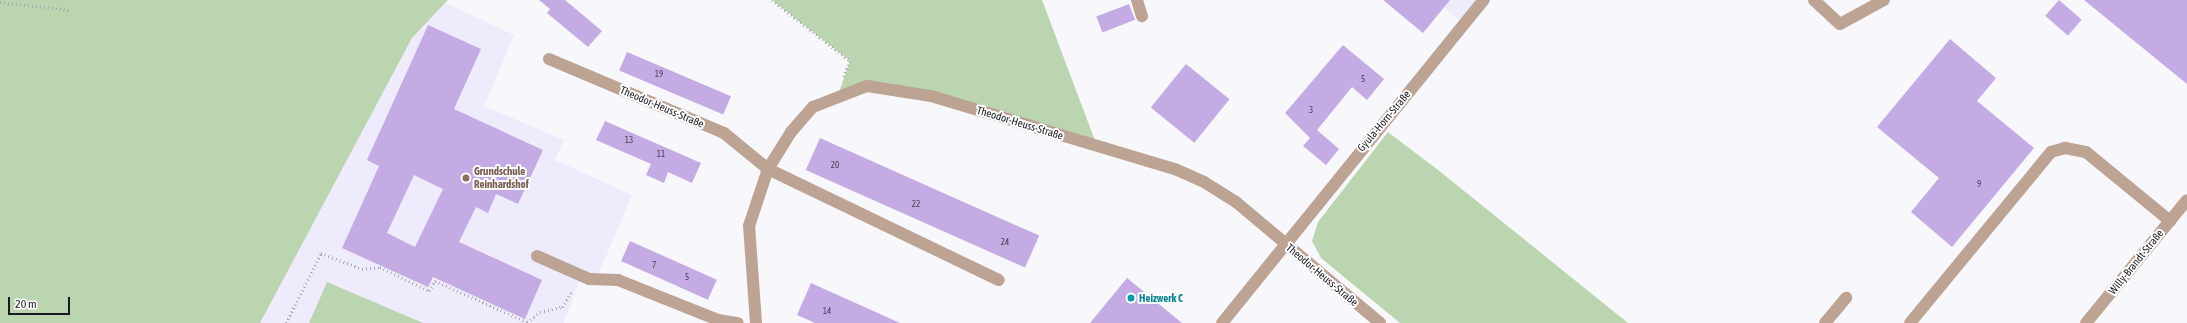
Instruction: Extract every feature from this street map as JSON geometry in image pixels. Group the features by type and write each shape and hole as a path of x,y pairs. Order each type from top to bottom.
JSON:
{"street":[{"path":"1137,0 1142,16"},
{"name":"Gyula-Horn-Straße","path":"1283,243 1484,0"},
{"path":"1814,0 1840,24 1884,0"},
{"name":"Theodor-Heuss-Straße","path":"549,59 724,133 768,170 999,280"},
{"name":"Theodor-Heuss-Straße","path":"756,323 749,226 768,170 791,132 813,107 838,95 867,86 931,96 1175,169 1236,202 1380,323"},
{"path":"1910,323 2051,152 2064,148 2086,152 2170,221"},
{"name":"Willy-Brandt-Straße","path":"2086,323 2187,200"},
{"name":"Theodor-Heuss-Straße","path":"1222,323 1283,243"},
{"path":"537,256 581,276 618,280 718,320 738,323"},
{"path":"1825,323 1846,298"}],"path":[{"path":"772,0 850,61 838,95"},
{"path":"0,2 70,10"},
{"path":"286,323 321,253 362,269 380,267 429,290 435,281 527,322 540,312 562,307 581,276"}],"shaded area":[{"path":"1434,0 1484,0 1465,24"},
{"name":"Grundschule Reinhardshof","path":"446,3 514,35 484,106 564,140 555,160 632,195 596,280 581,276 564,323 260,323 412,38"}],"green space":[{"path":"0,0 448,0 412,38 260,323 0,323"},
{"path":"772,0 1042,0 1097,146 931,96 867,86 838,95 850,61"},
{"path":"1388,132 1438,170 1628,323 1400,323 1321,258 1312,241 1318,222"},
{"path":"327,282 423,323 309,323"}],"building":[{"path":"539,0 565,0 602,31 588,47 547,13 550,9"},
{"path":"1383,0 1450,0 1423,33"},
{"path":"2059,0 2082,20 2068,36 2045,16"},
{"path":"2084,0 2187,0 2187,84"},
{"path":"1129,4 1135,20 1102,32 1096,17"},
{"path":"428,25 481,49 454,109 543,150 518,204 496,194 488,213 476,207 459,242 542,280 525,319 433,277 428,287 342,248 379,166 367,160","holes":["414,175 443,189 415,247 387,233"]},
{"path":"1950,39 1996,78 1977,101 2034,148 1952,247 1911,212 1939,178 1877,127"},
{"path":"1343,45 1384,79 1367,100 1352,87 1317,130 1339,149 1326,165 1303,146 1310,138 1285,113"},
{"path":"627,52 731,96 723,115 619,70"},
{"path":"1186,64 1230,99 1194,143 1151,108"},
{"path":"605,121 701,163 692,183 668,172 664,183 646,175 651,164 596,140"},
{"path":"820,138 1039,236 1025,268 806,170"},
{"path":"630,241 717,280 708,300 621,261"},
{"name":"Heizwerk C","path":"1127,278 1182,323 1090,323"},
{"path":"811,283 900,323 815,323 797,315"}],"place":[{"name":"Grundschule Reinhardshof","path":"466,178"},
{"name":"Heizwerk C","path":"1131,298"}]}
